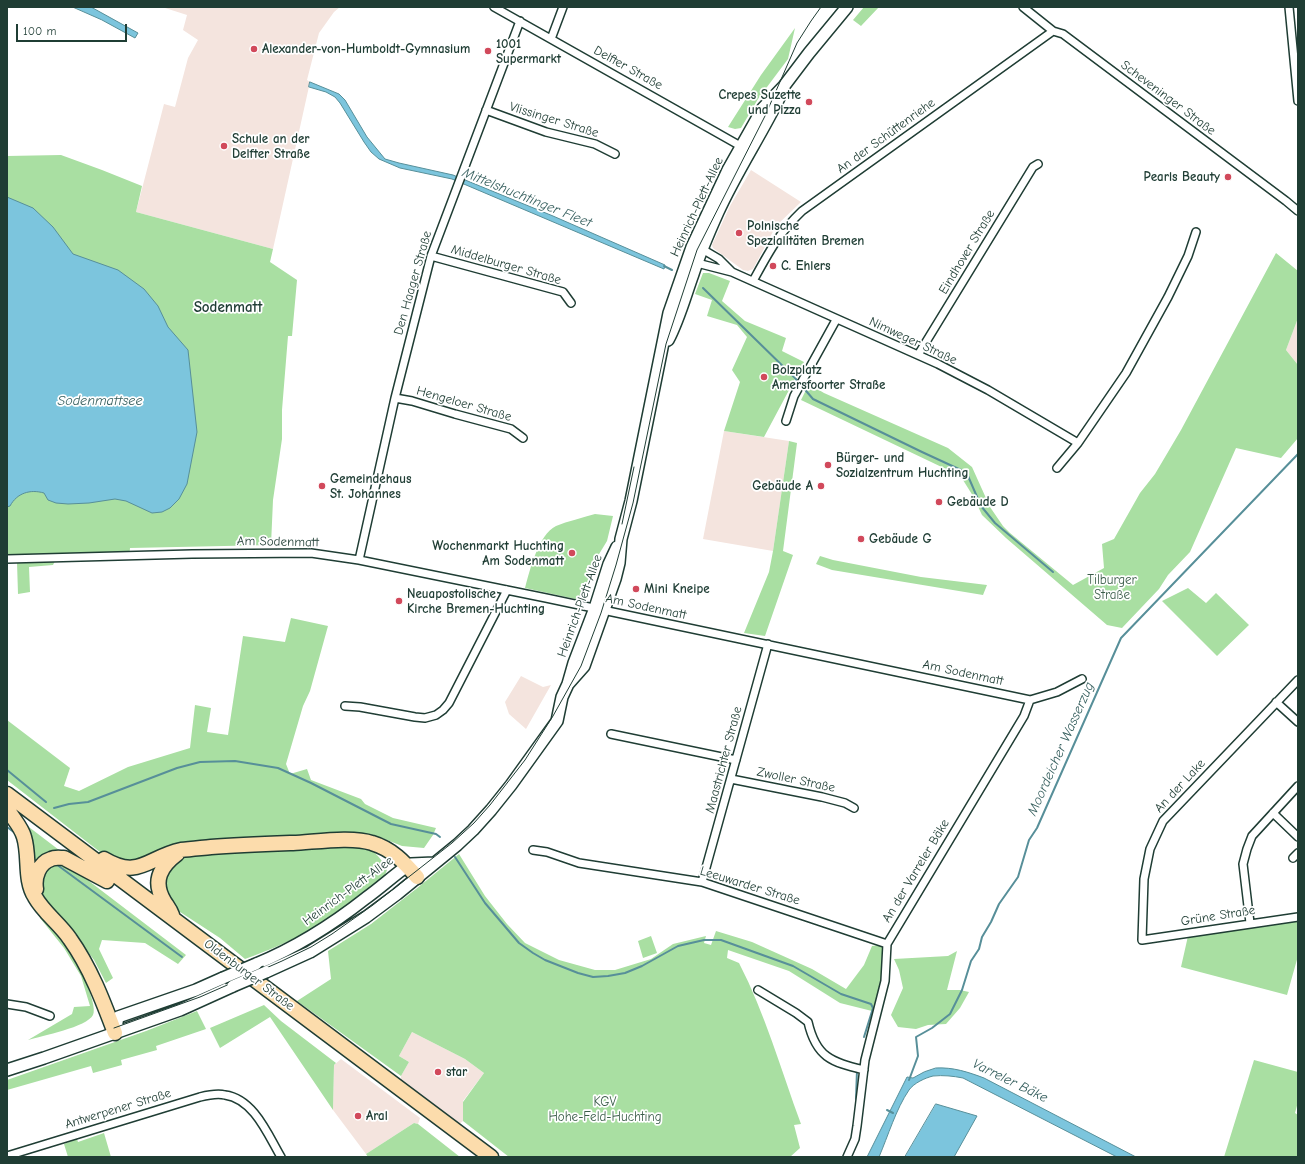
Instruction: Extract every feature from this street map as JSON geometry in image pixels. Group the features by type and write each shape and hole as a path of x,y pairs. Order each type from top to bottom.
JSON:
{"highway":[{"name":"Oldenburger Straße","path":"7,794 491,1157"},
{"name":"Oldenburger Straße","path":"7,807 477,1157"},
{"path":"7,807 24,836 31,889 38,901 62,928 80,954 106,1007 116,1033"},
{"path":"73,844 114,865 128,869 140,867 169,853 182,850 358,840 384,847 395,854 417,878"},
{"path":"174,919 170,908 164,901 159,878 165,865 182,850"},
{"path":"38,901 36,885 39,869 44,863 51,859 64,858 107,881"}],"main road":[{"name":"Heinrich-Plett-Allee","path":"662,352 674,327 702,249 763,108 784,86 847,7"},
{"name":"Heinrich-Plett-Allee","path":"7,1070 180,1010 295,960 332,939 366,917 417,878 473,830 511,785 557,721 562,697 568,684 574,663 600,609 609,564 621,540 631,501 669,313 691,251 714,199 746,148"},
{"name":"Heinrich-Plett-Allee","path":"116,1033 118,1017 196,990 272,957 320,931 357,905 407,866 411,864 434,863"}],"street":[{"name":"Delfter Straße","path":"494,7 746,148"},
{"path":"551,39 563,7"},
{"name":"Scheveninger Straße","path":"1023,7 1054,30 1063,34 1298,211"},
{"path":"1289,7 1298,101"},
{"name":"Den Haager Straße","path":"359,560 395,398 431,256 520,22"},
{"name":"An der Schüttenriehe","path":"753,281 778,236 802,211 1054,30"},
{"name":"Vlissinger Straße","path":"486,110 546,132 595,144 615,154"},
{"name":"Eindhover Straße","path":"918,355 1029,173 1033,167 1038,164"},
{"path":"1057,468 1078,443 1126,373 1188,256 1196,232"},
{"path":"697,263 691,251 702,249"},
{"name":"Nimweger Straße","path":"702,249 719,259 732,272"},
{"name":"Middelburger Straße","path":"431,256 563,292 571,303"},
{"name":"Nimweger Straße","path":"697,263 732,272 836,320 918,355 988,390 1078,443"},
{"path":"786,421 794,396 836,320"},
{"name":"Hengeloer Straße","path":"395,398 412,401 511,429 523,438"},
{"name":"Am Sodenmatt","path":"7,559 192,554 311,553 359,560 600,609 1030,700 1057,692 1082,679"},
{"path":"346,706 360,707 415,718 428,717 443,710 450,702 507,590"},
{"name":"Maastrichter Straße","path":"702,882 768,644"},
{"name":"An der Lake","path":"1142,940 1144,880 1150,849 1162,821 1298,680"},
{"name":"An der Varreler Bäke","path":"847,1157 857,1126 868,1045 885,981 887,944 1024,716 1030,700"},
{"path":"1276,702 1298,722"},
{"path":"611,734 736,760"},
{"name":"Zwoller Straße","path":"731,779 845,803 854,808"},
{"path":"1250,923 1244,864 1247,849 1252,836 1298,786"},
{"path":"1273,814 1298,836"},
{"name":"Leeuwarder Straße","path":"533,850 547,852 579,863 702,882 887,944"},
{"name":"Grüne Straße","path":"1142,940 1298,917"},
{"path":"758,990 808,1022 811,1037 821,1052 828,1058 843,1065 864,1070"},
{"path":"7,1004 26,1007 50,1016"},
{"name":"Antwerpener Straße","path":"7,1156 200,1097 212,1094 225,1094 237,1098 258,1118 281,1157"}],"shaded area":[{"name":"Schule an der Delfter Straße","path":"162,7 340,7 334,12 319,33 307,80 310,82 273,249 136,212 164,104 175,107 188,58 198,40 183,30 187,15"},
{"path":"751,170 801,202 776,226 753,269 748,271 743,270 713,248 712,245 730,206"},
{"path":"1298,318 1298,365 1286,350"},
{"path":"724,431 789,441 773,551 703,539"},
{"path":"521,676 543,687 551,685 526,729 509,714 505,702"},
{"path":"412,1032 465,1059 484,1073 463,1101 463,1121 457,1126 401,1084 401,1076 409,1062 399,1056"},
{"path":"341,1059 420,1118 418,1124 414,1123 366,1154 333,1110 334,1065"}],"green space":[{"path":"864,7 879,7 861,26 853,20"},
{"path":"795,28 788,59 758,99 741,128 735,129 728,127 761,75"},
{"path":"61,155 142,186 136,212 273,249 270,262 297,280 292,336 288,336 282,410 282,439 273,500 271,545 130,548 129,559 55,561 53,565 29,567 30,592 18,594 17,562 7,562 7,156"},
{"name":"Tilburger Straße","path":"1276,253 1298,271 1298,318 1286,350 1298,365 1298,438 1281,458 1236,448 1190,552 1168,575 1159,589 1122,628 1107,625 1006,538 982,515 963,480 950,471 801,400 809,384 824,393 948,448 972,467 990,507 1003,526 1073,585 1104,568 1102,544 1114,539 1140,493 1155,474 1181,430"},
{"path":"703,273 709,273 730,281 722,301 745,321 786,338 782,351 804,362 764,437 724,431 740,382 732,370 747,337 737,325 707,316 712,300 695,294"},
{"path":"789,441 797,443 783,551 793,555 765,636 744,633 769,572"},
{"path":"595,514 613,516 607,541 593,564 584,597 580,600 525,588 529,572 544,537 556,526"},
{"path":"820,556 833,560 921,577 987,585 983,595 832,570 816,564"},
{"path":"1188,588 1206,603 1216,593 1249,625 1217,656 1162,601"},
{"path":"291,618 328,626 310,691 303,706 286,764 290,774 307,769 311,780 361,799 365,804 393,818 436,828 424,848 402,846 382,838 364,834 117,862 100,852 7,780 7,720 70,768 64,786 79,791 128,767 190,748 195,705 211,708 207,732 228,735 243,636 285,642"},
{"path":"21,821 63,853 34,870"},
{"path":"366,846 381,859 387,870 385,875 349,904 320,924 286,942 245,959 220,938 177,910 170,902 163,884 172,865 191,855"},
{"name":"KGV Hohe-Feld-Huchting","path":"459,854 485,896 507,924 525,943 559,960 595,970 615,970 651,959 673,944 706,936 704,943 711,945 716,931 752,942 812,969 846,989 864,965 872,946 882,945 882,979 876,1012 840,1003 789,971 728,950 727,958 739,963 757,1002 772,1042 801,1124 794,1125 800,1148 790,1157 509,1157 463,1121 463,1102 484,1073 465,1059 412,1032 399,1056 409,1062 401,1076 297,1001 331,979 328,951 371,924"},
{"path":"64,862 186,955 178,964 145,943 102,940 99,949 113,978 106,983 94,960 44,897 40,885 43,871 53,863"},
{"path":"43,916 66,942 84,978 94,1009 93,1015 82,1023 64,1030 28,1040 72,1014 74,1007 90,1006 81,976 64,948 40,918"},
{"path":"1298,920 1298,956 1287,995 1181,967 1188,936"},
{"path":"651,936 657,953 643,958 638,941"},
{"path":"957,951 947,990 969,992 960,1008 946,1024 928,1025 916,1029 898,1027 891,1015 903,988 899,970 894,959 948,956"},
{"path":"264,1005 281,1021 336,1063 334,1065 333,1110 270,1017 220,1048 210,1028"},
{"path":"197,1011 206,1029 156,1046 157,1050 121,1060 122,1065 93,1073 91,1066 7,1090 7,1080 146,1031"},
{"path":"1254,1060 1298,1072 1298,1102 1295,1113 1298,1115 1298,1157 1224,1157"},
{"path":"414,1123 418,1124 460,1157 368,1157 366,1154"},
{"path":"104,1133 111,1157 68,1157 64,1144 77,1139 78,1142"}],"water":[{"path":"73,7 91,7 138,33 135,38 102,20"},
{"path":"310,82 339,94 345,100 367,137 385,159 453,175 553,216 665,265 664,269 452,179 400,168 379,159 371,152 335,97 326,92 309,87"},
{"name":"Sodenmattsee","path":"7,197 33,208 53,227 73,254 118,270 144,289 158,306 168,327 188,350 197,432 187,484 179,499 170,508 162,512 152,513 126,501 115,499 89,503 56,503 48,500 44,493 39,492 24,493 16,498 10,506 7,507"},
{"path":"936,1068 960,1070 984,1078 1136,1157 1117,1157 963,1078 952,1076 933,1076 911,1087 904,1097 896,1114 879,1157 867,1157 907,1077 913,1078"},
{"path":"936,1104 977,1116 954,1157 905,1157"}],"waterway":[{"name":"Mittelshuchtinger Fleet","path":"664,266 672,270"},
{"name":"Mittelshuchtinger Fleet","path":"703,288 795,378 813,399 961,470 968,476 981,506 995,523 1053,572"},
{"name":"Moordeicher Wasserzug","path":"909,1080 918,1056 916,1037 932,1028 950,1014 962,990 971,961 979,949 982,937 999,904 1018,877 1029,840 1037,828 1121,638 1298,454"},
{"path":"54,808 69,804 88,802 177,768 200,762 235,761 278,768 311,783 391,824 436,834 440,837"},
{"path":"7,770 46,802"},
{"path":"7,827 15,833"},
{"path":"455,857 485,903 519,943 545,960 578,973 593,977 608,976 625,973 642,966 678,946 704,940 721,940 793,966 841,994 871,1004 873,1008 864,1037"},
{"path":"56,864 182,957"},
{"path":"856,1099 857,1070"},
{"path":"887,1110 893,1113"}],"tram line":[{"path":"114,1028 200,997 282,961 311,947 332,934 373,905 452,843 474,823 490,805 525,760 553,716 581,666 601,613 633,503 666,344 697,250 765,116 797,43 821,7"},
{"path":"622,524 634,467"}],"place":[{"name":"Alexander-von-Humboldt-Gymnasium","path":"254,49"},
{"name":"1001 Supermarkt","path":"488,51"},
{"name":"Crepes Suzette und Pizza","path":"809,102"},
{"name":"Schule an der Delfter Straße","path":"224,146"},
{"name":"Pearls Beauty","path":"1228,177"},
{"name":"Polnische Spezialitäten Bremen","path":"739,233"},
{"name":"C. Ehlers","path":"773,266"},
{"name":"Bolzplatz Amersfoorter Straße","path":"764,377"},
{"name":"Bürger- und Sozialzentrum Huchting","path":"828,465"},
{"name":"Gemeindehaus St. Johannes","path":"322,486"},
{"name":"Gebäude A","path":"821,486"},
{"name":"Gebäude D","path":"939,502"},
{"name":"Gebäude G","path":"861,539"},
{"name":"Wochenmarkt Huchting Am Sodenmatt","path":"572,553"},
{"name":"Mini Kneipe","path":"636,589"},
{"name":"Neuapostolische Kirche Bremen-Huchting","path":"399,601"},
{"name":"star","path":"438,1072"},
{"name":"Aral","path":"358,1116"}],"district":[{"name":"Sodenmatt","path":"228,308"}],"water label":[{"name":"Varreler Bäke","path":"1010,1081"}]}
